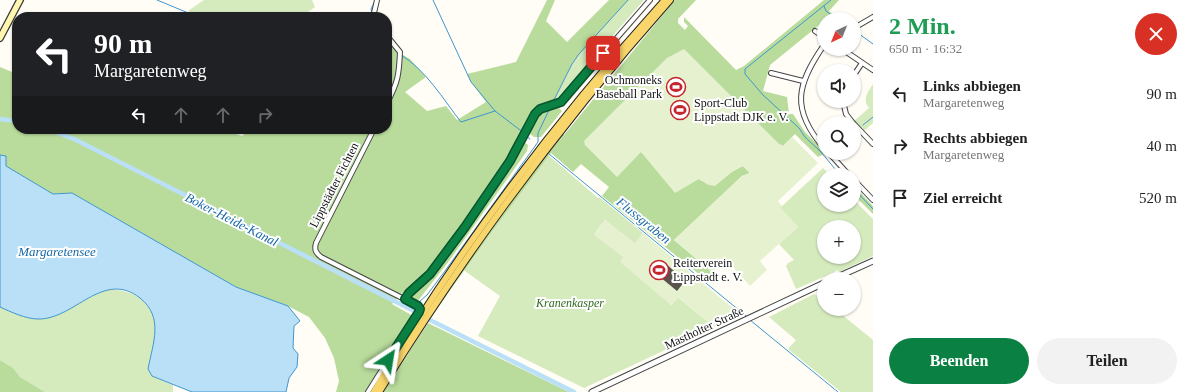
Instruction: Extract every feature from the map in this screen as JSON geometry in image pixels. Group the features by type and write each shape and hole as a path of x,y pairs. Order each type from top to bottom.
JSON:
{"main road":[{"path":"14,12 20,0"},
{"path":"374,392 441,287 508,191 570,110 611,60 665,0"},
{"path":"379,392 459,268 539,158 610,68 670,0"},
{"path":"0,38 12,15"}],"street":[{"path":"374,12 377,0"},
{"path":"368,392 419,312 420,309 418,306 405,299 409,293 430,274 449,248 510,161 535,114 546,106 561,102 650,0"},
{"path":"861,24 873,17"},
{"path":"392,42 400,52 399,74 397,84 392,94"},
{"path":"817,56 803,81 802,103 806,121 810,130 817,139"},
{"path":"852,56 873,70"},
{"path":"770,73 803,81"},
{"path":"861,132 873,144"},
{"name":"Lippstädter Fichten","path":"371,134 316,243 315,252 321,257 405,299"},
{"path":"835,160 843,168"},
{"path":"861,187 873,200"},
{"path":"849,272 873,261"},
{"name":"Mastholter Straße","path":"592,392 817,286"}],"green space":[{"path":"204,0 312,0 315,7 308,12 188,11"},
{"path":"547,0 555,0 546,21 567,42 609,0 628,0 579,54 572,64 554,100 537,105 532,110 507,158 441,254 416,283 401,294 392,304 413,316 366,392 336,392 339,381 334,358 325,338 309,317 288,306 236,287 72,193 53,194 6,166 6,156 0,155 0,67 12,72 12,134 236,134 242,136 245,134 392,134 392,44 398,52 410,59 426,77 405,92 427,111 446,106 457,120 486,102 467,74 516,62"},
{"path":"628,0 644,0 559,97 554,100 572,64 579,54"},
{"path":"675,0 696,0 678,19 678,23 685,30 688,26 684,22 684,17 736,70 744,66 824,0 839,0 829,11 830,12 817,12 817,27 770,65 763,91 787,97 789,114 793,114 805,132 817,144 817,156 795,134 783,146 779,144 641,152 709,185 743,166 750,173 742,176 674,240 712,272 705,279 602,196 609,187 581,164 573,172 551,153 490,234 432,316 431,315 512,199 562,134 564,135"},
{"name":"Sport-Club Lippstadt DJK e. V.","path":"684,49 779,144 783,146 792,137 818,163 778,201 782,206 781,208 798,227 760,261 767,270 750,286 726,259 712,272 674,240 742,176 750,173 743,166 732,172 715,186 709,185 699,179 675,193 641,152 617,177 585,145 584,141 667,58"},
{"path":"873,84 873,123 864,131 861,128 861,116 860,116 869,108 866,102 868,93"},
{"path":"559,108 562,111 541,137 534,137 529,133 537,117 542,112"},
{"path":"524,142 528,145 527,151 449,261 417,302 412,299 412,295 438,269 506,171"},
{"name":"Kranenkasper","path":"548,155 598,198 599,197 643,233 635,244 605,220 595,233 638,268 671,305 678,297 708,322 712,328 584,388 478,336 500,296 462,269"},
{"path":"817,174 817,212 861,212 861,207 873,219 873,256 861,262 861,220 817,220 817,264 856,264 839,272 837,270 834,272 817,272 817,280 796,289 786,266 794,260 779,244 798,227 780,208"},
{"path":"861,193 873,206 873,214 861,202"},
{"name":"Reiterverein Lippstadt e. V.","path":"605,220 635,243 643,233 741,315 712,328 708,322 679,297 671,305 620,262 623,257 594,235"},
{"path":"107,289 120,290 133,294 148,306 155,322 155,334 148,369 152,376 173,385 173,392 45,392 20,377 13,368 0,360 0,307 12,312 57,314"},
{"path":"814,294 817,296 817,316 844,316 873,340 873,392 841,392 788,349 796,340 769,317"},
{"path":"428,323 569,392 383,392"},
{"path":"0,360 13,368 20,377 45,392 0,392"}],"water":[{"name":"Margaretensee","path":"0,155 6,156 6,166 53,194 72,193 236,287 288,306 300,321 294,326 293,348 298,354 297,367 289,378 286,392 192,392 152,376 148,369 155,331 152,313 140,298 126,291 114,289 101,292 64,312 51,317 38,319 24,317 0,307"}],"building":[{"path":"663,261 685,281 677,291 654,272"}],"waterway":[{"path":"157,0 186,12"},
{"name":"Flussgraben","path":"433,0 471,82 495,111 524,133"},
{"path":"552,104 572,64 579,54 628,0"},
{"path":"831,0 745,69 745,74 763,95 799,128 805,137 821,152 834,168"},
{"path":"372,12 371,9 375,1"},
{"path":"824,6 827,12"},
{"path":"861,35 873,44"},
{"path":"392,46 398,53"},
{"path":"401,55 410,61 426,77 461,122 495,111"},
{"path":"419,302 427,295 445,271 538,142 538,133 550,108"},
{"path":"863,125 873,117"},
{"name":"Boker-Heide-Kanal","path":"0,119 12,120"},
{"name":"Boker-Heide-Kanal","path":"60,134 74,139 416,312"},
{"name":"Flussgraben","path":"526,136 530,139"},
{"name":"Flussgraben","path":"549,154 746,316"},
{"path":"861,196 873,209"},
{"name":"Boker-Heide-Kanal","path":"430,320 574,392"},
{"name":"Flussgraben","path":"750,320 838,392"}],"place":[{"name":"Ochmoneks Baseball Park","path":"676,87"},
{"name":"Sport-Club Lippstadt DJK e. V.","path":"680,110"},
{"name":"Reiterverein Lippstadt e. V.","path":"659,270"}],"route":[{"path":"388,360 420,309 418,306 405,299 409,293 430,274 465,227 510,161 535,114 546,106 561,102 603,53"}]}
